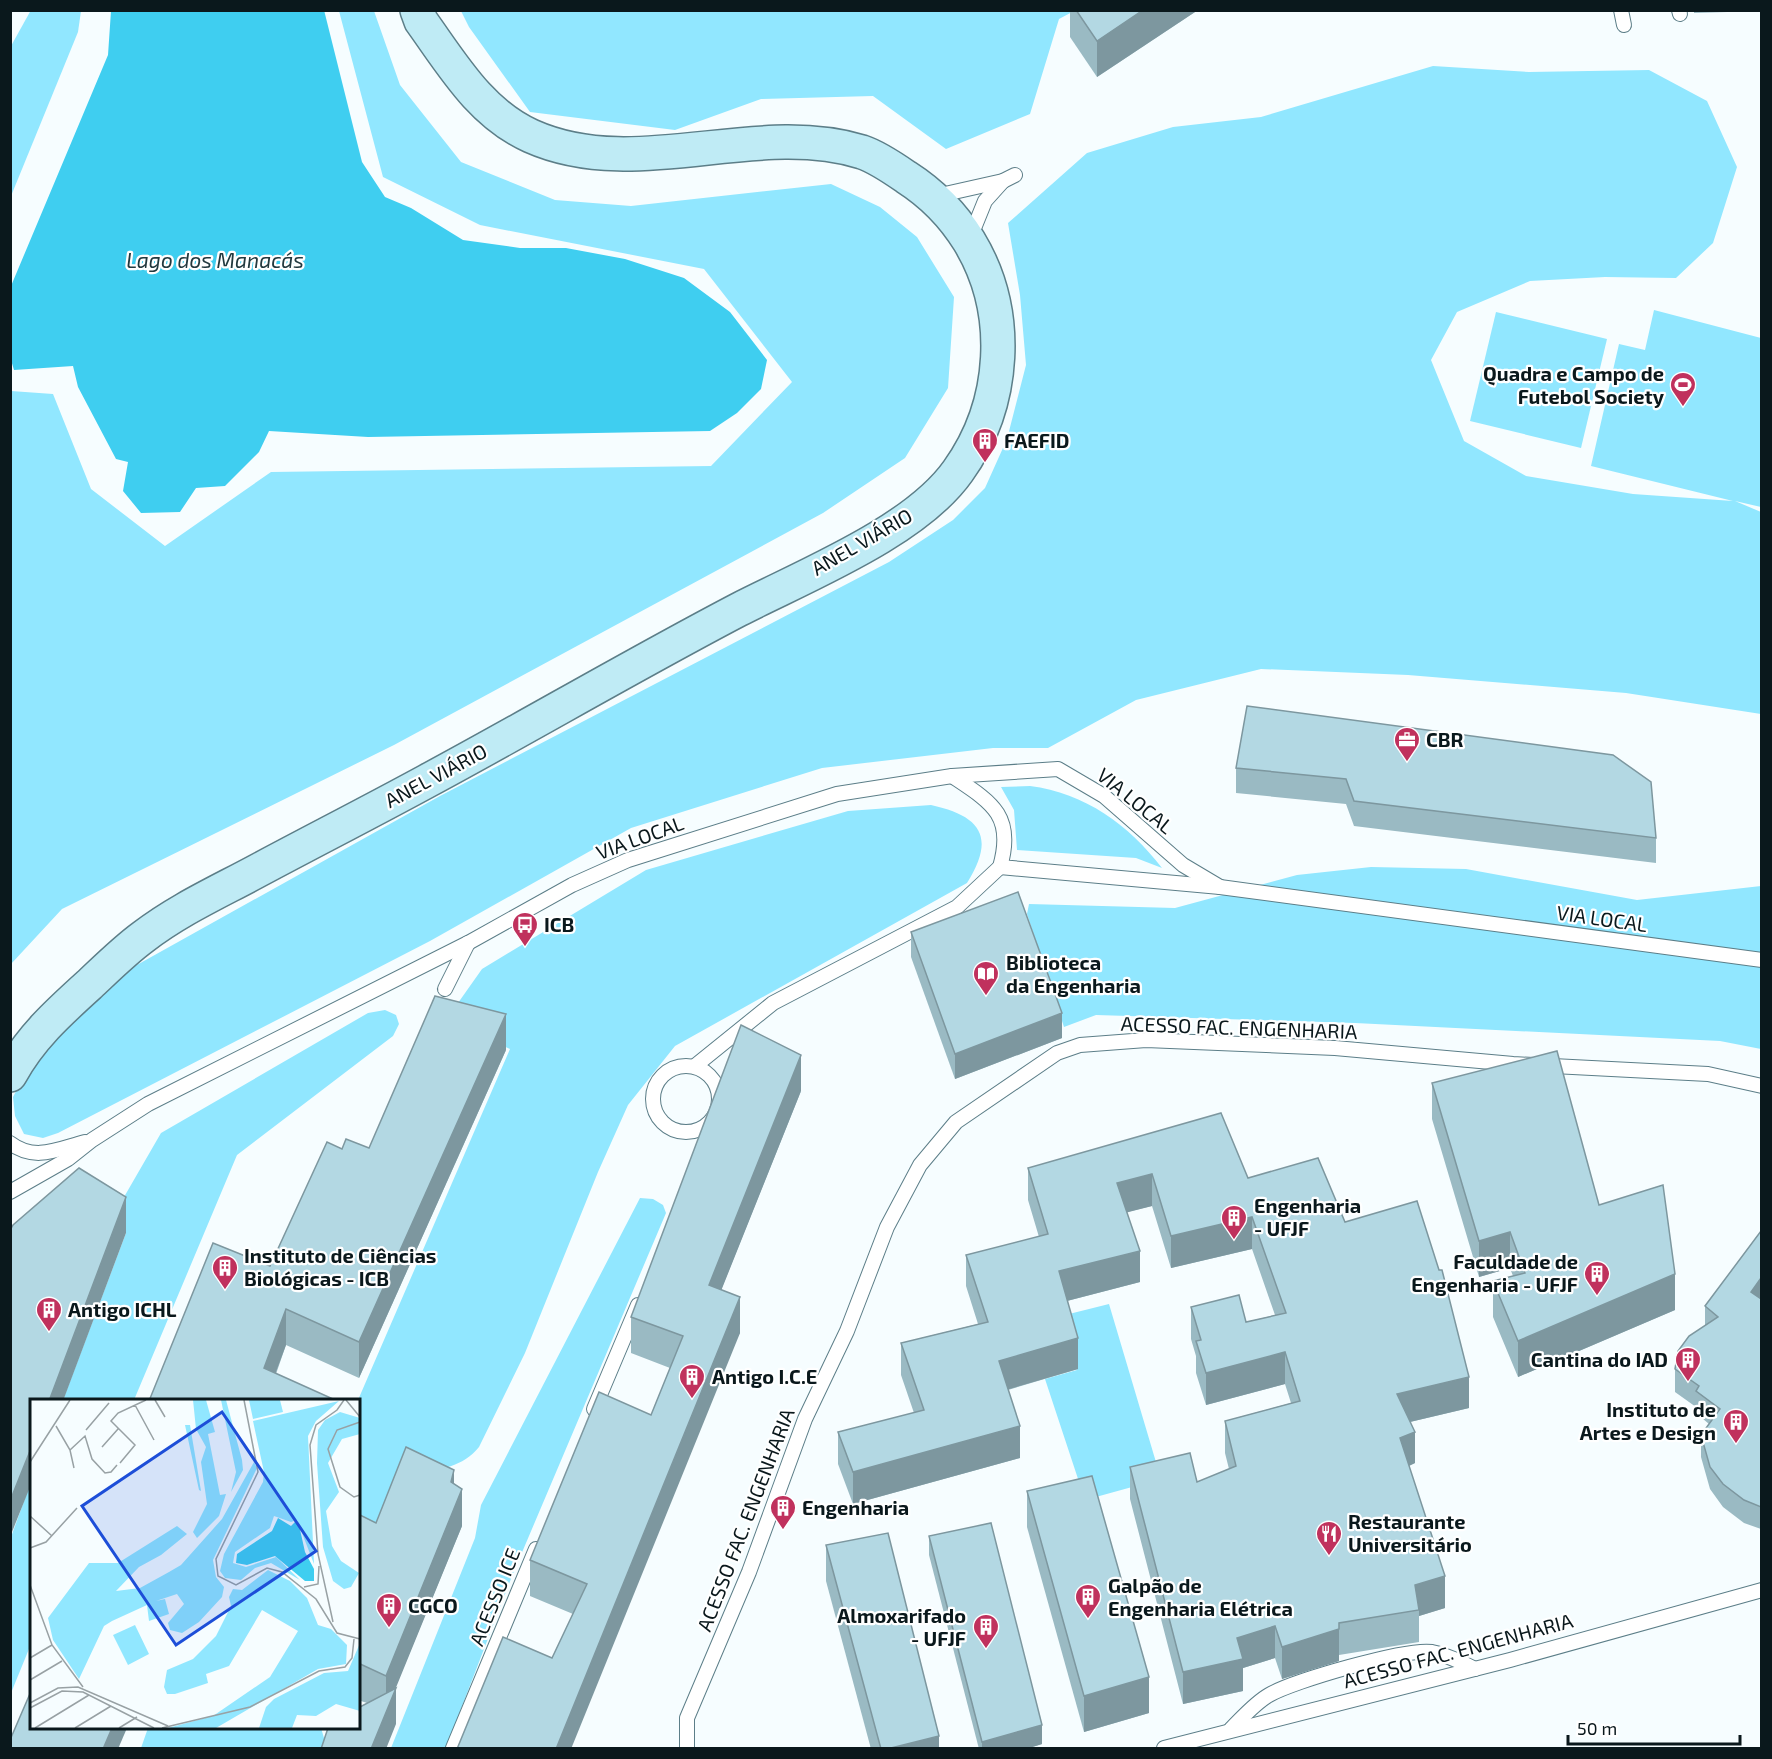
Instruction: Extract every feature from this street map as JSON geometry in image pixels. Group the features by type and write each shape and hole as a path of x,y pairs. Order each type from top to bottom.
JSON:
{"main road":[{"name":"ANEL VIÁRIO","path":"10,1075 44,1026 142,937 196,902 428,781 708,626 864,545 913,516 957,474 986,415 999,360 996,309 988,282 969,241 934,196 865,153 805,141 630,154 576,149 530,135 479,101 421,21 417,10"}],"lane":[{"path":"1621,10 1624,25"},
{"path":"934,196 1009,178 985,201 969,241"},
{"name":"VIA LOCAL","path":"92,1140 148,1104 468,943 572,885 628,860 837,794 952,776 1058,769 1104,796 1183,865 1220,887 1761,960"},
{"path":"705,1126 686,1132 667,1126 659,1119 652,1099 658,1080 665,1072 675,1067 695,1066 773,1003 957,907 1000,867 1006,834 1002,819 994,805 952,776"},
{"path":"1000,867 1220,887"},
{"path":"446,989 468,943"},
{"name":"ACESSO FAC. ENGENHARIA","path":"687,1749 687,1718 749,1572 805,1419 847,1331 887,1227 920,1165 946,1132 956,1122 1041,1062 1080,1045 1146,1040 1335,1048 1513,1064 1708,1074 1761,1086"},
{"path":"695,1066 712,1078 719,1098 713,1118 705,1126 700,1141"},
{"path":"10,1143 22,1152 40,1154 92,1140"},
{"path":"10,1192 68,1159 92,1140"},
{"path":"589,1420 646,1288"},
{"name":"ACESSO ICE","path":"453,1749 539,1541"},
{"name":"ACESSO FAC. ENGENHARIA","path":"1164,1749 1230,1730 1475,1669 1761,1590"},
{"path":"1230,1730 1266,1696 1292,1683 1408,1653 1430,1652 1450,1657 1475,1669"}],"shaded area":[{"path":"31,10 81,11 78,32 11,196 11,46"},
{"path":"339,11 374,11 400,85 461,162 555,200 631,206 831,184 880,207 917,237 954,297 948,388 905,458 823,513 394,745 62,909 11,964 11,391 53,394 91,489 165,546 271,472 711,466 792,382 704,269 480,225 383,177"},
{"path":"461,11 1074,11 1059,19 1030,114 946,149 873,96 761,99 675,130 530,112 469,27"},
{"path":"1433,66 1529,72 1649,70 1707,101 1737,167 1713,243 1676,278 1605,277 1530,281 1457,312 1431,360 1464,441 1526,476 1633,494 1733,501 1591,466 1619,344 1645,350 1654,310 1761,338 1761,507 1735,501 1761,512 1761,714 1626,693 1408,675 1261,669 1136,700 1048,748 993,748 822,768 631,828 430,941 58,1133 43,1138 24,1134 15,1116 13,1097 28,1068 87,998 135,966 440,796 889,562 953,520 985,488 1007,439 1026,365 1020,295 1008,223 1087,153 1173,127 1261,117"},
{"path":"1496,312 1607,339 1581,448 1470,421"},
{"path":"1030,786 1069,796 1104,814 1135,838 1162,868 1136,858 1017,850 1014,810 1001,787"},
{"path":"931,805 962,815 979,831 982,841 976,867 967,883 675,1046 628,1105 598,1172 525,1353 479,1447 473,1454 458,1463 417,1475 368,1552 360,1548 358,1399 510,1049 446,1020 482,969 646,870 848,811"},
{"path":"1371,867 1466,869 1637,900 1761,886 1761,1049 1720,1041 1355,1023 1096,1015 1064,1027 1027,914 1029,904 1175,908 1297,875"},
{"path":"385,1010 396,1015 399,1024 393,1036 237,1155 134,1399 63,1399 126,1233 109,1223 161,1133 368,1013"},
{"path":"640,1198 653,1199 663,1205 666,1213 512,1576 446,1748 391,1748 475,1538 481,1505"},
{"path":"1109,1304 1161,1479 1085,1500 1045,1379 1077,1370 1049,1319"},
{"path":"30,1485 30,1646 11,1693 11,1537"},
{"path":"148,1729 321,1729 327,1748 141,1748"}],"water":[{"name":"Lago dos Manacás","path":"324,10 362,162 385,197 411,208 463,240 520,248 566,248 625,259 684,278 730,312 767,360 761,389 737,413 710,431 368,437 269,431 259,452 225,486 196,488 180,512 141,513 123,491 128,462 116,459 78,387 73,366 14,370 11,360 11,286 108,55 111,11"}],"building":[{"path":"1076,10 1143,10 1097,41"},
{"path":"1247,706 1613,755 1651,782 1656,838 1354,801 1346,779 1236,768"},
{"name":"Biblioteca da Engenharia","path":"1018,892 1062,1013 955,1054 911,932"},
{"path":"435,996 506,1014 359,1342 286,1309 264,1368 333,1399 150,1399 213,1243 270,1266 327,1142 342,1149 346,1139 369,1148"},
{"name":"Antigo I.C.E","path":"741,1025 801,1055 709,1285 740,1297 556,1749 457,1749 503,1637 552,1658 587,1584 530,1560 599,1392 651,1415 683,1336 631,1317"},
{"path":"1557,1051 1599,1205 1663,1185 1675,1274 1518,1341 1493,1281 1525,1273 1510,1232 1479,1241 1432,1083"},
{"path":"1221,1113 1248,1178 1318,1158 1345,1222 1417,1201 1439,1270 1442,1270 1469,1377 1397,1394 1415,1432 1400,1438 1445,1576 1415,1585 1419,1610 1339,1623 1339,1629 1282,1647 1275,1626 1237,1638 1243,1659 1183,1672 1130,1467 1190,1453 1197,1482 1236,1466 1225,1421 1300,1401 1285,1352 1206,1373 1196,1341 1201,1340 1191,1307 1239,1295 1246,1322 1286,1313 1252,1217 1171,1236 1152,1174 1117,1183 1140,1251 1059,1271 1078,1338 999,1361 1020,1426 853,1472 838,1432 924,1410 901,1343 988,1322 966,1255 1048,1234 1028,1168"},
{"name":"Antigo ICHL","path":"79,1168 126,1197 50,1399 30,1399 30,1451 10,1501 10,1230"},
{"path":"1761,1231 1761,1278 1751,1292 1761,1299 1761,1507 1744,1500 1723,1484 1710,1467 1701,1435 1720,1409 1696,1391 1699,1386 1675,1369 1678,1351 1689,1336 1718,1317 1705,1306"},
{"name":"CGCO","path":"406,1447 454,1470 451,1482 462,1489 386,1676 360,1664 360,1515 376,1523"},
{"name":"Galpão de Engenharia Elétrica","path":"1092,1476 1149,1677 1084,1696 1027,1491"},
{"name":"Almoxarifado - UFJF","path":"991,1523 1042,1725 982,1742 929,1536"},
{"path":"888,1533 939,1736 881,1749 826,1545"},
{"path":"396,1688 371,1749 321,1749 328,1729 360,1729 360,1707"},
{"path":"30,1694 30,1729 112,1729 103,1749 10,1749 10,1740"}],"place":[{"name":"Quadra e Campo de Futebol Society","path":"1683,408"},
{"name":"FAEFID","path":"985,464"},
{"name":"CBR","path":"1407,763"},
{"name":"ICB","path":"525,948"},
{"name":"Biblioteca da Engenharia","path":"986,997"},
{"name":"Engenharia - UFJF","path":"1234,1241"},
{"name":"Instituto de Ciências Biológicas - ICB","path":"225,1291"},
{"name":"Faculdade de Engenharia - UFJF","path":"1597,1297"},
{"name":"Antigo ICHL","path":"49,1333"},
{"name":"Cantina do IAD","path":"1688,1383"},
{"name":"Antigo I.C.E","path":"692,1400"},
{"name":"Instituto de Artes e Design","path":"1736,1445"},
{"name":"Engenharia","path":"783,1531"},
{"name":"Restaurante Universitário","path":"1329,1557"},
{"name":"Galpão de Engenharia Elétrica","path":"1088,1620"},
{"name":"CGCO","path":"389,1629"},
{"name":"Almoxarifado - UFJF","path":"986,1650"}]}
